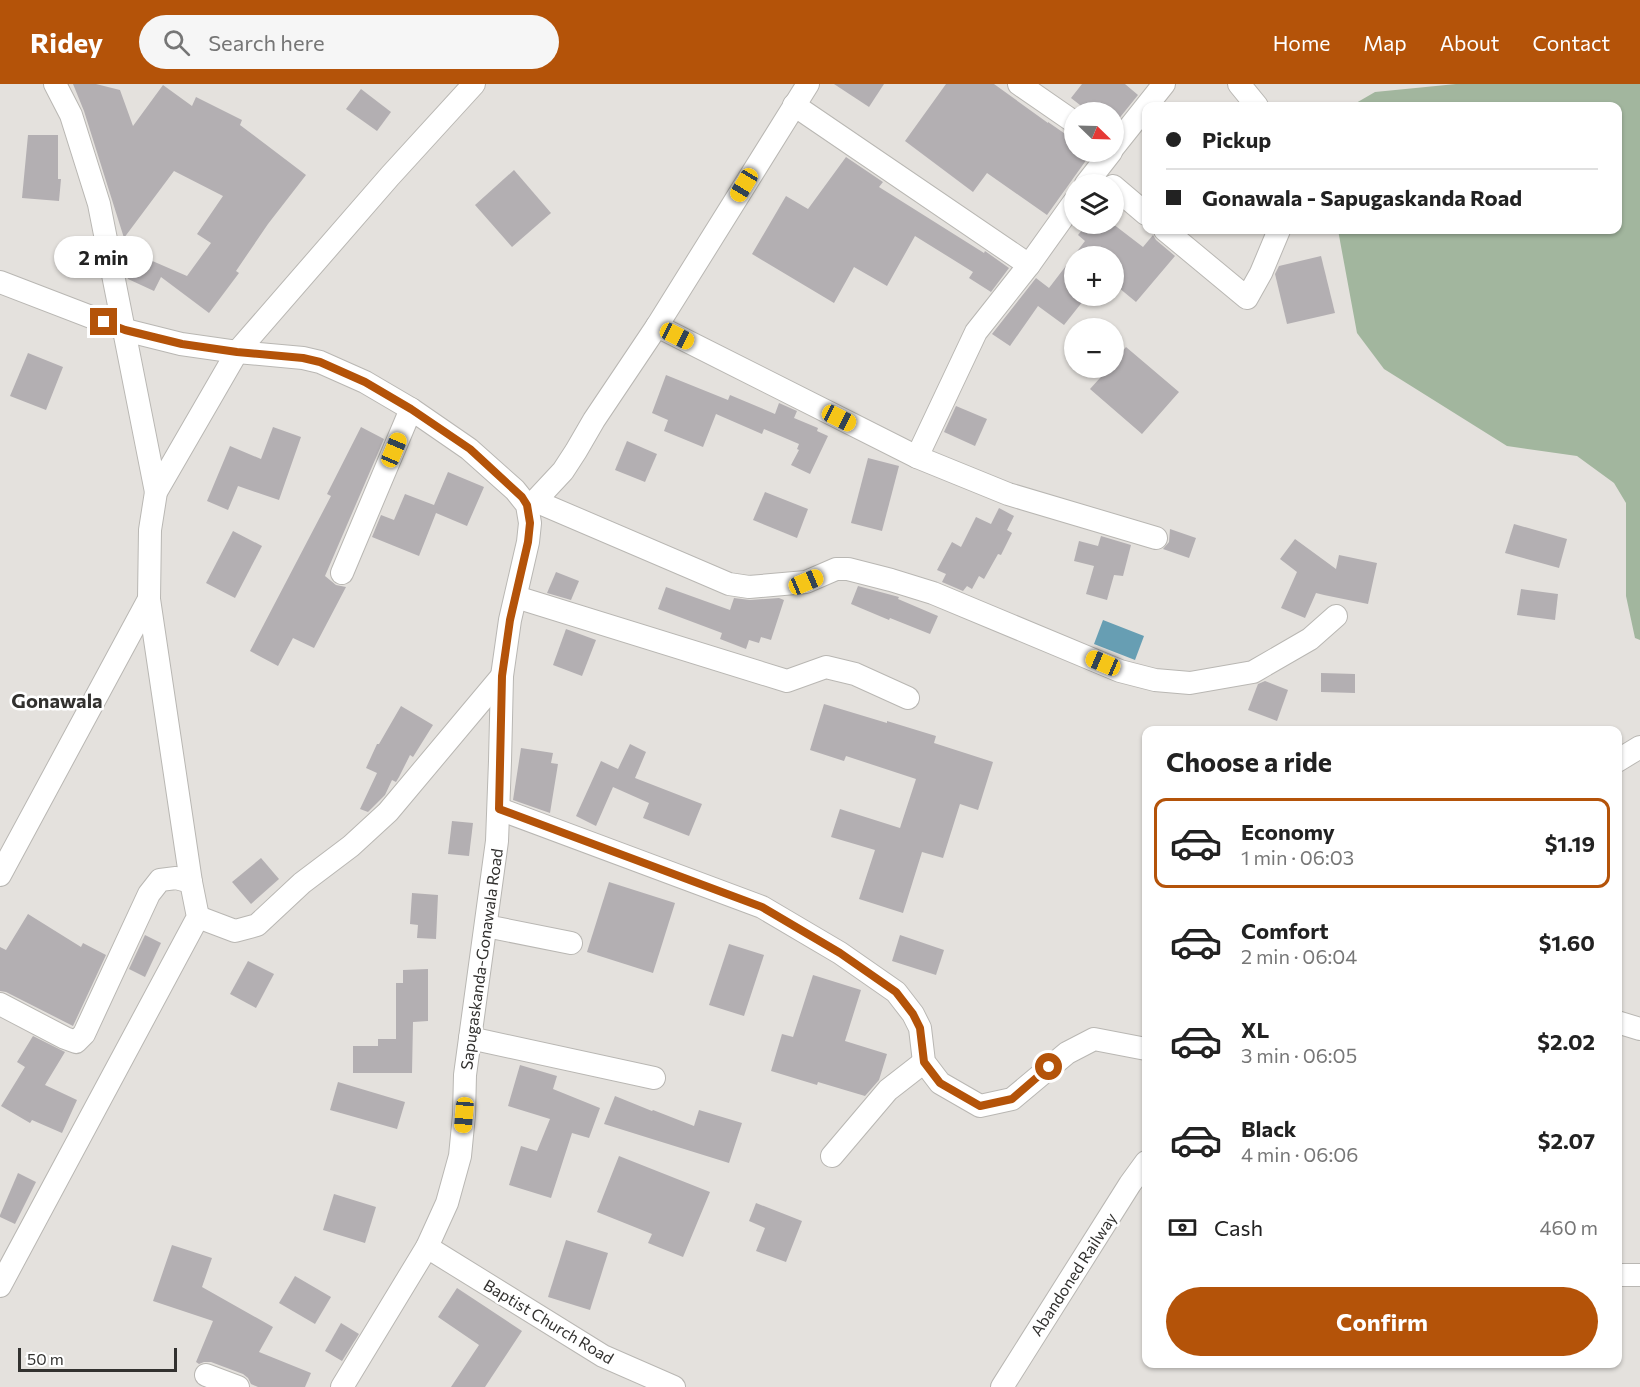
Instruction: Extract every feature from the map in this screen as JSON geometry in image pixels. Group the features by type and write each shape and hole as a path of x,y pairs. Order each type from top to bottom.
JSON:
{"street":[{"path":"0,1286 198,917 149,599 150,530 156,492 99,204 71,115 55,84"},
{"path":"156,492 237,352 390,176 474,84"},
{"path":"531,503 563,471 657,326 808,84"},
{"path":"1019,84 1064,115"},
{"path":"1150,102 1164,84"},
{"path":"1239,84 1254,102"},
{"path":"794,105 1029,265"},
{"path":"1124,135 1142,112"},
{"path":"1124,198 1142,211"},
{"path":"917,457 976,332 1064,216"},
{"path":"1170,234 1246,298 1261,273 1277,234"},
{"path":"0,282 125,330 182,344 237,352 294,356 320,362 365,382 411,409 470,449 531,503 729,584 749,587 806,582 836,569 848,569 933,593 1120,671 1155,680 1190,683 1253,672 1310,639 1336,616"},
{"path":"657,326 917,457 1008,494 1156,538"},
{"path":"342,573 411,409"},
{"name":"Sapugaskanda-Gonawala Road","path":"342,1387 428,1247 447,1203 460,1156 465,1075 497,841 502,676 530,529 531,503"},
{"path":"516,597 787,681 826,667 855,674 908,698"},
{"path":"0,875 149,599"},
{"path":"198,917 235,931 257,925 302,883 351,846 388,812 502,676"},
{"path":"1622,758 1640,747"},
{"path":"499,809 762,907 840,953 896,992 913,1014 920,1028 924,1062 940,1083 980,1106 1012,1099 1067,1053 1094,1039 1142,1048"},
{"path":"0,1004 76,1042 84,1034 148,894 160,880 176,878 191,882"},
{"path":"486,926 571,943"},
{"path":"1622,1024 1640,1029"},
{"path":"470,1038 654,1078"},
{"path":"832,1156 888,1090 924,1062"},
{"name":"Abandoned Railway","path":"1002,1387 1142,1168"},
{"name":"Baptist Church Road","path":"428,1247 603,1356 674,1387"},
{"path":"1622,1275 1640,1275"},
{"path":"206,1375 238,1387"}],"green space":[{"path":"1456,84 1640,84 1640,640 1635,638 1626,596 1626,503 1614,483 1577,456 1507,446 1384,369 1357,333 1339,234 1622,234 1622,102 1358,102 1375,92"}],"water":[{"path":"1103,620 1144,636 1135,660 1094,644"}],"building":[{"path":"73,84 96,84 120,90 133,126 163,85 192,106 196,97 242,120 240,125 306,175 268,224 236,271 239,273 209,313 161,277 154,291 128,279 126,271 134,253 187,276 211,243 197,234 223,196 174,171 124,238 84,111"},
{"path":"834,84 884,84 869,107"},
{"path":"946,84 994,84 1064,133 1064,162 1085,162 1076,174 1064,174 1064,191 1047,215 987,173 973,192 905,141"},
{"path":"1082,84 1125,84 1138,95 1124,112 1124,102 1076,102 1071,98"},
{"path":"361,89 391,112 377,131 346,109"},
{"path":"28,135 58,135 58,179 61,179 59,201 22,198"},
{"path":"846,157 883,182 879,187 1009,268 991,292 969,278 973,272 915,236 887,286 854,267 834,303 752,254 786,196 808,209"},
{"path":"514,170 551,213 512,247 475,205"},
{"path":"1124,232 1143,247 1153,235 1175,256 1136,302 1124,292 1124,246 1081,246 1085,241 1078,235"},
{"path":"1321,256 1335,313 1287,324 1275,274 1279,266"},
{"path":"1064,268 1064,306 1079,306 1070,318 1064,318 1064,325 1038,306 1010,346 992,334 1036,278 1049,288"},
{"path":"1126,347 1179,392 1142,434 1090,389 1100,378 1124,378 1124,349"},
{"path":"28,353 63,367 46,410 10,396"},
{"path":"666,375 728,400 730,395 775,414 779,403 797,411 794,418 818,428 817,431 828,436 810,474 791,465 799,450 797,449 799,444 764,429 762,434 716,414 703,447 664,431 668,420 652,413"},
{"path":"956,406 987,419 975,446 944,432"},
{"path":"273,427 301,437 279,500 238,486 228,510 207,501 230,446 261,459"},
{"path":"361,427 384,439 325,576 336,585 346,587 314,648 293,638 278,666 250,651 331,496 327,494"},
{"path":"627,441 657,454 645,482 615,470"},
{"path":"868,458 899,466 882,531 851,523"},
{"path":"448,472 484,487 467,526 436,513 419,556 372,537 381,515 394,520 405,494 434,505"},
{"path":"765,492 808,509 797,538 753,520"},
{"path":"999,508 1014,516 1007,530 1012,533 1001,555 998,554 984,579 979,576 972,589 967,586 963,591 942,582 946,574 937,570 952,542 961,547 976,517 991,524"},
{"path":"1514,524 1567,539 1559,568 1505,553"},
{"path":"1170,529 1196,538 1189,558 1163,549 1169,542"},
{"path":"233,531 262,546 235,598 206,583"},
{"path":"1101,536 1131,545 1123,576 1114,575 1107,600 1086,594 1094,566 1074,561 1079,541 1098,546"},
{"path":"1295,539 1336,569 1339,555 1377,563 1368,604 1316,593 1305,618 1281,608 1297,572 1280,559"},
{"path":"556,572 579,581 571,600 547,593"},
{"path":"858,586 899,597 898,599 938,616 930,634 851,604"},
{"path":"666,587 730,610 734,598 784,600 771,640 761,637 759,643 749,640 746,649 720,639 722,633 658,609"},
{"path":"1521,589 1558,594 1555,620 1517,615"},
{"path":"566,629 596,640 582,676 553,665"},
{"path":"1321,673 1355,674 1355,693 1321,692"},
{"path":"1265,681 1288,690 1277,721 1248,710 1258,684"},
{"path":"824,704 936,736 934,743 993,762 978,810 960,804 943,858 922,852 903,913 859,899 875,850 831,837 840,809 900,828 916,779 846,756 844,761 810,750"},
{"path":"401,706 433,725 413,757 410,755 396,782 392,780 385,795 368,812 360,809 377,773 366,768 377,744"},
{"path":"630,744 646,752 635,778 702,804 689,836 643,818 649,803 613,787 596,826 576,816 601,761 618,769"},
{"path":"521,748 553,753 551,763 558,764 550,813 513,800"},
{"path":"452,821 473,823 469,856 448,854"},
{"path":"261,858 279,879 251,904 232,882"},
{"path":"609,882 675,903 653,973 587,952"},
{"path":"412,893 438,895 436,939 417,938 418,925 410,924"},
{"path":"28,914 81,947 83,943 106,955 73,1026 0,991 0,947 6,950"},
{"path":"145,935 161,943 145,977 129,969"},
{"path":"900,935 944,950 936,975 892,961"},
{"path":"729,944 764,955 744,1016 709,1005"},
{"path":"248,961 274,974 256,1008 230,994"},
{"path":"428,969 428,1021 413,1022 412,1073 353,1073 353,1046 378,1046 378,1039 396,1039 396,983 403,983 403,970"},
{"path":"813,975 861,990 845,1041 887,1054 879,1080 865,1096 771,1071 782,1034 793,1037"},
{"path":"33,1036 65,1052 45,1085 77,1100 62,1133 32,1120 30,1123 1,1106 25,1067 17,1062"},
{"path":"520,1065 557,1076 553,1089 600,1108 589,1138 572,1133 551,1198 509,1185 521,1146 537,1151 550,1119 508,1106"},
{"path":"338,1082 405,1102 397,1129 330,1110"},
{"path":"615,1096 694,1126 699,1110 742,1123 729,1163 604,1124"},
{"path":"619,1156 710,1192 683,1257 648,1243 652,1234 597,1212"},
{"path":"18,1173 36,1182 15,1224 0,1215"},
{"path":"334,1194 376,1207 365,1243 323,1230"},
{"path":"756,1203 802,1221 786,1262 756,1251 765,1228 749,1221"},
{"path":"566,1240 608,1253 590,1310 548,1297"},
{"path":"172,1245 212,1258 202,1287 273,1327 259,1352 311,1373 305,1387 258,1387 251,1384 243,1374 211,1362 199,1364 196,1362 213,1321 153,1301"},
{"path":"295,1276 331,1297 315,1324 279,1303"},
{"path":"457,1288 522,1331 485,1387 451,1387 479,1345 438,1317"},
{"path":"341,1323 359,1334 342,1361 325,1351"}],"district":[{"name":"Gonawala","path":"57,700"}],"route":[{"path":"104,322 125,330 182,344 303,358 343,371 411,409 470,449 522,497 530,514 530,523 528,542 510,620 502,676 499,809 762,907 840,953 896,992 913,1014 920,1028 924,1062 940,1083 980,1106 1012,1099 1049,1067"}]}
